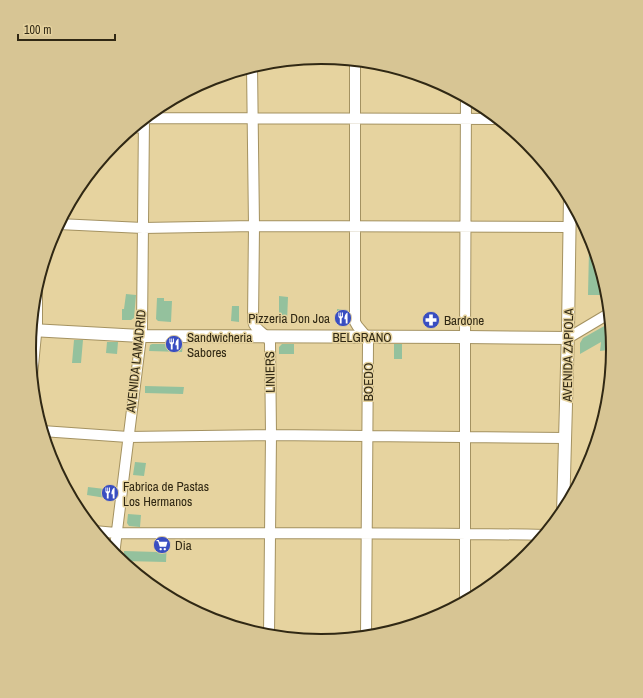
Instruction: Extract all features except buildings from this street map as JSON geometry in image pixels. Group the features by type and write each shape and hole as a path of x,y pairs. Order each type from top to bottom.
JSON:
{"main road":[{"name":"AVENIDA ZAPIOLA","path":"564,501 570,207"},
{"path":"37,327 141,332"},
{"name":"BELGRANO","path":"141,332 257,330 364,333 568,334"},
{"name":"BELGRANO","path":"141,332 267,337 364,333"}],"street":[{"name":"BOEDO","path":"355,66 355,322 364,333 368,343 366,631"},
{"path":"252,72 254,226 253,321 257,330"},
{"path":"465,595 466,103"},
{"path":"150,121 252,119 490,119"},
{"name":"AVENIDA LAMADRID","path":"115,545 141,332 144,125"},
{"path":"64,224 143,228 254,226 569,227"},
{"name":"BELGRANO","path":"568,334 581,330 605,316"},
{"name":"LINIERS","path":"257,330 270,340 271,435 269,630"},
{"path":"48,431 128,437 271,435 566,438"},
{"path":"103,532 538,535"}],"place":[{"name":"Pizzeria Don Joa","path":"343,318"},
{"name":"Bardone","path":"431,320"},
{"name":"Sandwicheria Sabores","path":"174,344"},
{"name":"Fabrica de Pastas Los Hermanos","path":"110,493"},
{"name":"Dia","path":"162,545"}]}
